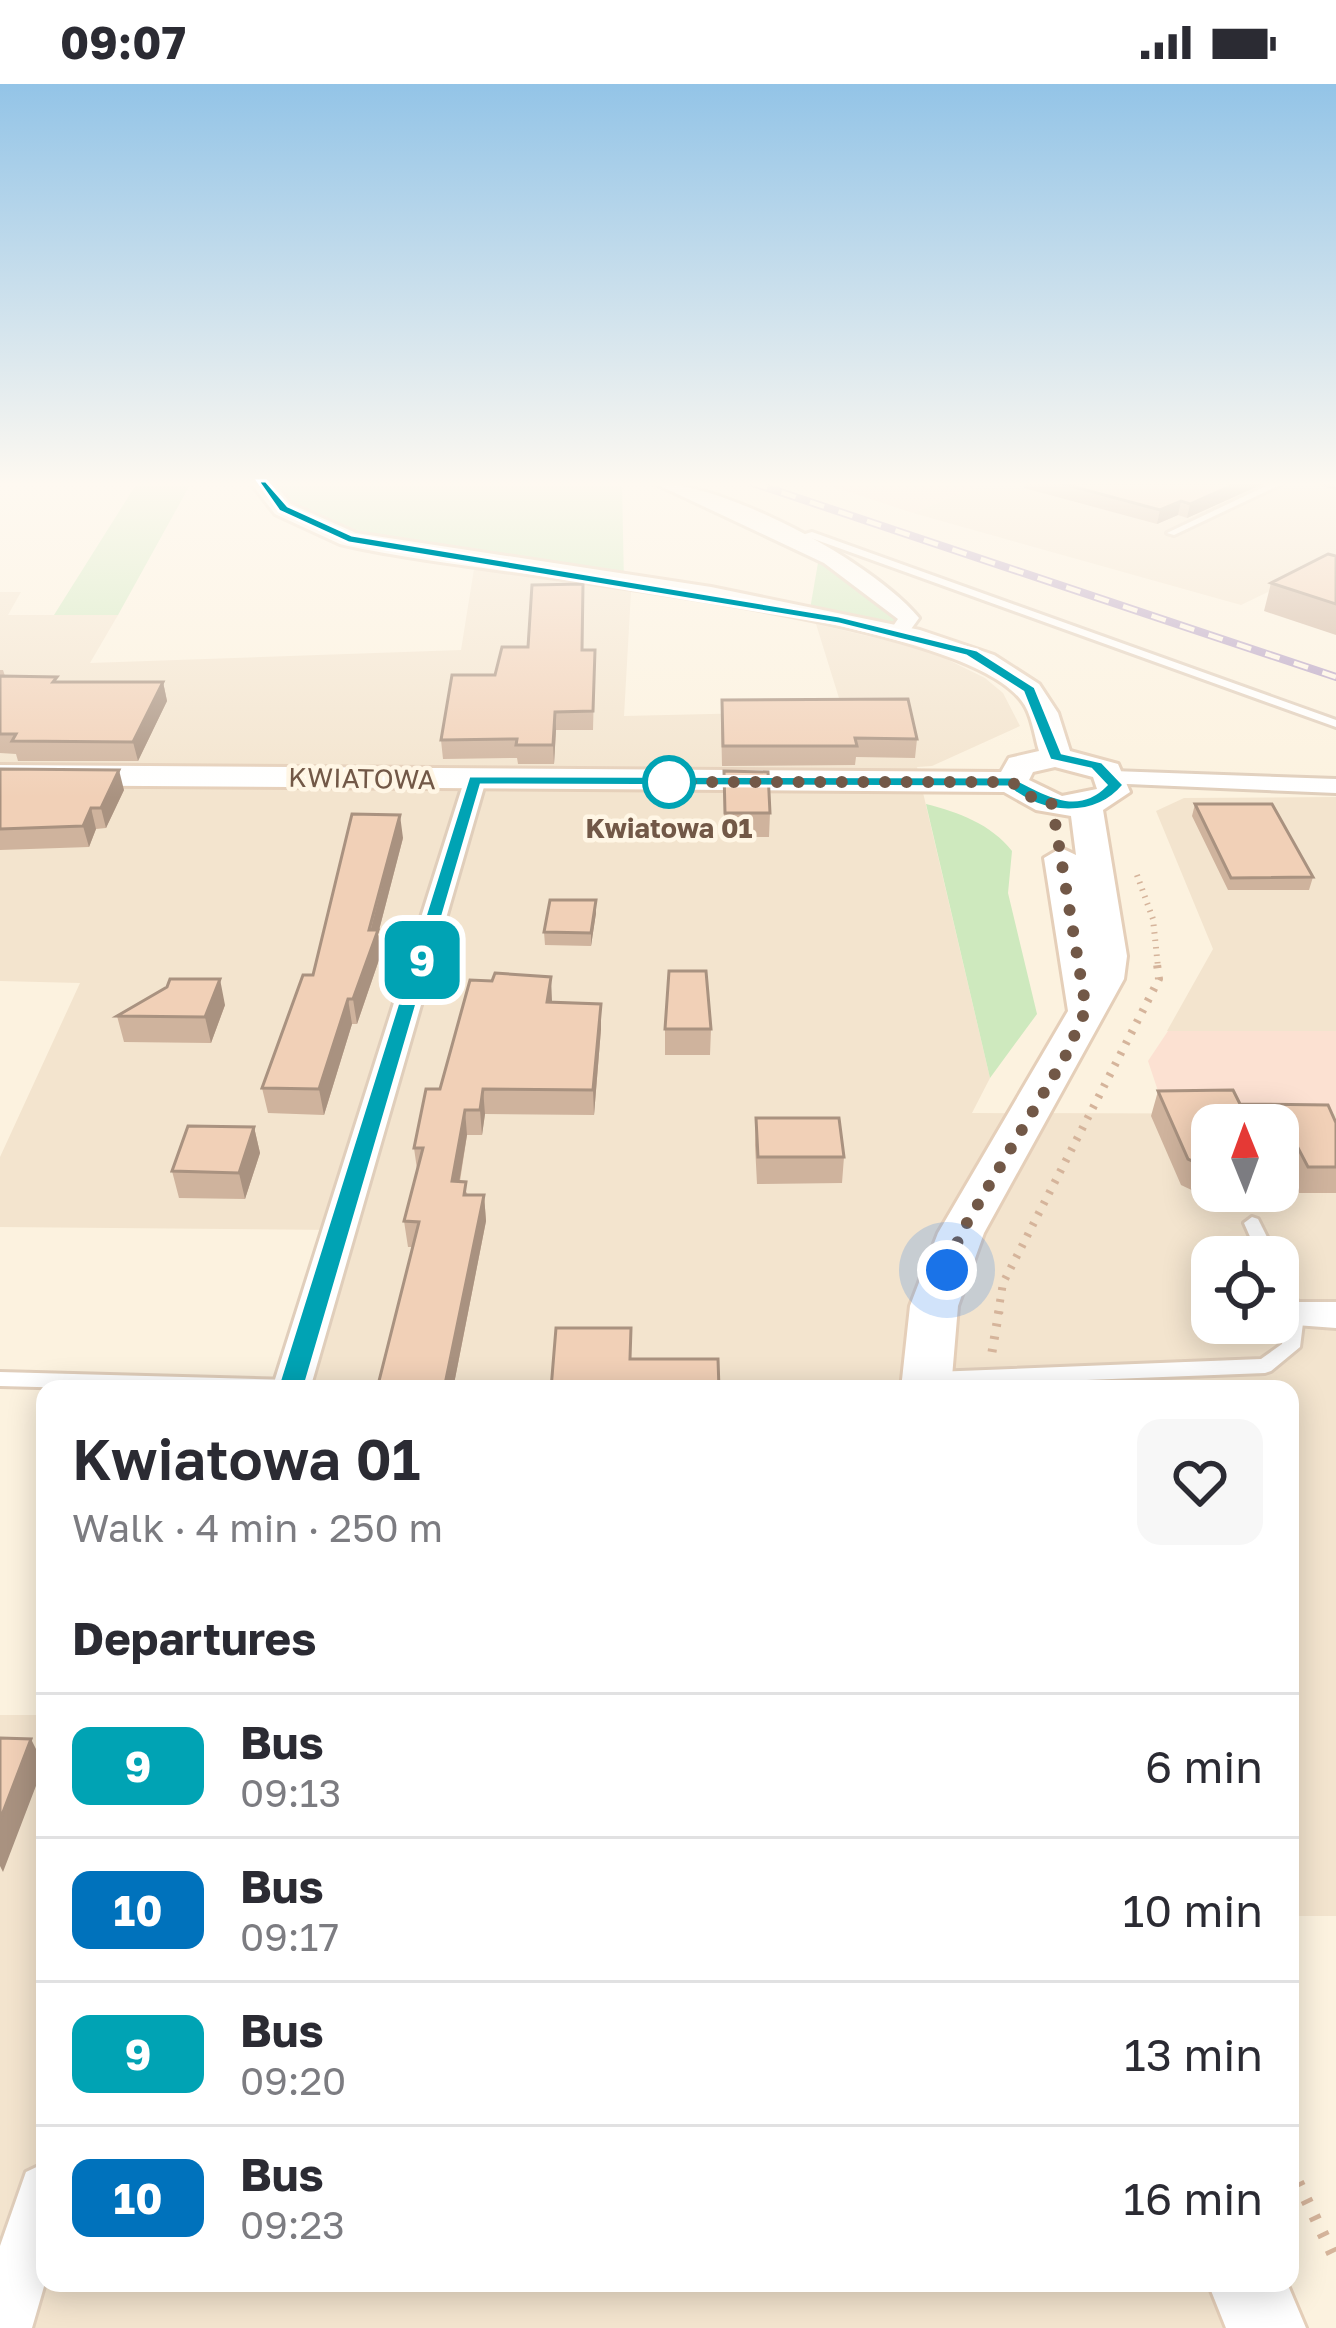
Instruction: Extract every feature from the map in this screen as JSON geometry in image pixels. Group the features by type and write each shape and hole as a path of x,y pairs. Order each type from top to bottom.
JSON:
{"main road":[{"path":"637,588 899,632 971,653 1018,680 1042,712 1056,757"},
{"path":"1056,757 1096,766 1113,778 1108,797 1069,804 1029,796 1012,782 1020,765 1056,757"},
{"name":"KWIATOWA","path":"0,776 1012,782"},
{"path":"926,1380 934,1306 961,1233 1105,979 1108,956 1069,804"},
{"path":"1250,2292 1266,2328"}],"street":[{"path":"877,588 894,598 909,618 899,632"},
{"path":"1113,778 1336,786"},
{"path":"293,1380 475,780"},
{"path":"1299,1315 1336,1315"},
{"path":"3,2328 36,2220"}],"lane":[{"path":"958,588 1336,724"},
{"path":"1252,1223 1258,1236"},
{"path":"967,1380 1019,1379 1052,1370 1265,1366 1291,1344"},
{"path":"0,1379 36,1380"}],"path":[{"path":"988,1378 1004,1283 1160,979 1153,919 1131,858"},
{"path":"1299,2185 1336,2261"}],"shaded area":[{"path":"471,588 602,588 631,592 624,716 843,711 816,624 928,650 985,678 1003,693 1020,726 932,766 917,767 990,1078 972,1113 1191,1114 1191,1212 1299,1212 1299,1114 1336,1114 1336,1916 1299,1916 1299,1380 281,1380 339,1230 0,1227 0,1157 80,983 0,981 0,592 21,592 8,615 118,615 90,663 461,650"},
{"path":"1179,588 1277,588 1241,605"},
{"path":"1336,797 1336,1031 1167,1031 1213,949 1156,811 1184,798"},
{"path":"1168,1031 1336,1031 1336,1114 1299,1114 1299,1104 1191,1104 1191,1112 1165,1112 1148,1061"},
{"path":"0,1715 36,1715 36,2292 1251,2292 1266,2328 0,2328"}],"green space":[{"path":"71,588 133,588 118,615 54,615"},
{"path":"814,588 864,588 909,618 899,632 809,615"},
{"path":"926,804 973,820 1012,851 1008,893 1037,1014 990,1078"}],"building":[{"path":"532,588 583,588 582,650 595,650 593,711 555,712 553,745 516,745 517,739 441,740 452,675 495,675 502,647 528,647"},
{"path":"1286,588 1336,588 1336,604"},
{"path":"0,676 57,677 53,682 163,682 133,742 12,741 16,734 0,734"},
{"path":"908,699 917,739 855,738 857,746 723,746 722,700"},
{"path":"0,769 119,770 101,808 91,808 83,826 0,829"},
{"path":"724,771 768,772 770,813 725,813"},
{"path":"1195,804 1272,804 1313,877 1231,878"},
{"path":"352,814 400,815 369,930 378,930 353,999 348,999 319,1089 262,1088 303,975 313,975"},
{"path":"550,900 596,900 591,933 544,932"},
{"path":"669,971 706,971 711,1029 665,1029"},
{"path":"495,973 551,977 547,1002 601,1004 593,1090 483,1089 480,1110 465,1110 452,1181 466,1182 464,1195 484,1195 446,1380 379,1380 419,1222 404,1221 423,1148 414,1148 426,1089 440,1089 470,980 492,981"},
{"path":"170,979 220,979 205,1017 117,1016 167,987"},
{"path":"1233,1090 1240,1104 1191,1104 1191,1160 1158,1091"},
{"path":"1299,1105 1328,1105 1336,1123 1336,1167 1308,1167 1299,1150"},
{"path":"756,1118 839,1118 844,1157 758,1157"},
{"path":"188,1126 254,1127 239,1173 172,1171"},
{"path":"556,1328 631,1328 630,1359 718,1359 719,1380 552,1380"},
{"path":"0,1738 31,1739 0,1820"}],"railway":[{"path":"1068,588 1336,677"}],"bus line":[{"name":"9","path":"293,1380 475,780 1012,782 1029,796 1068,806 1099,802 1114,792 1116,785 1106,771 1084,761 1056,757 1030,690 971,653 899,632 646,588"}],"place":[{"name":"Kwiatowa 01","path":"669,782"}],"route":[{"path":"669,782 1012,782 1029,796 1052,804 1086,1009 1066,1055 961,1233 947,1270"}]}
